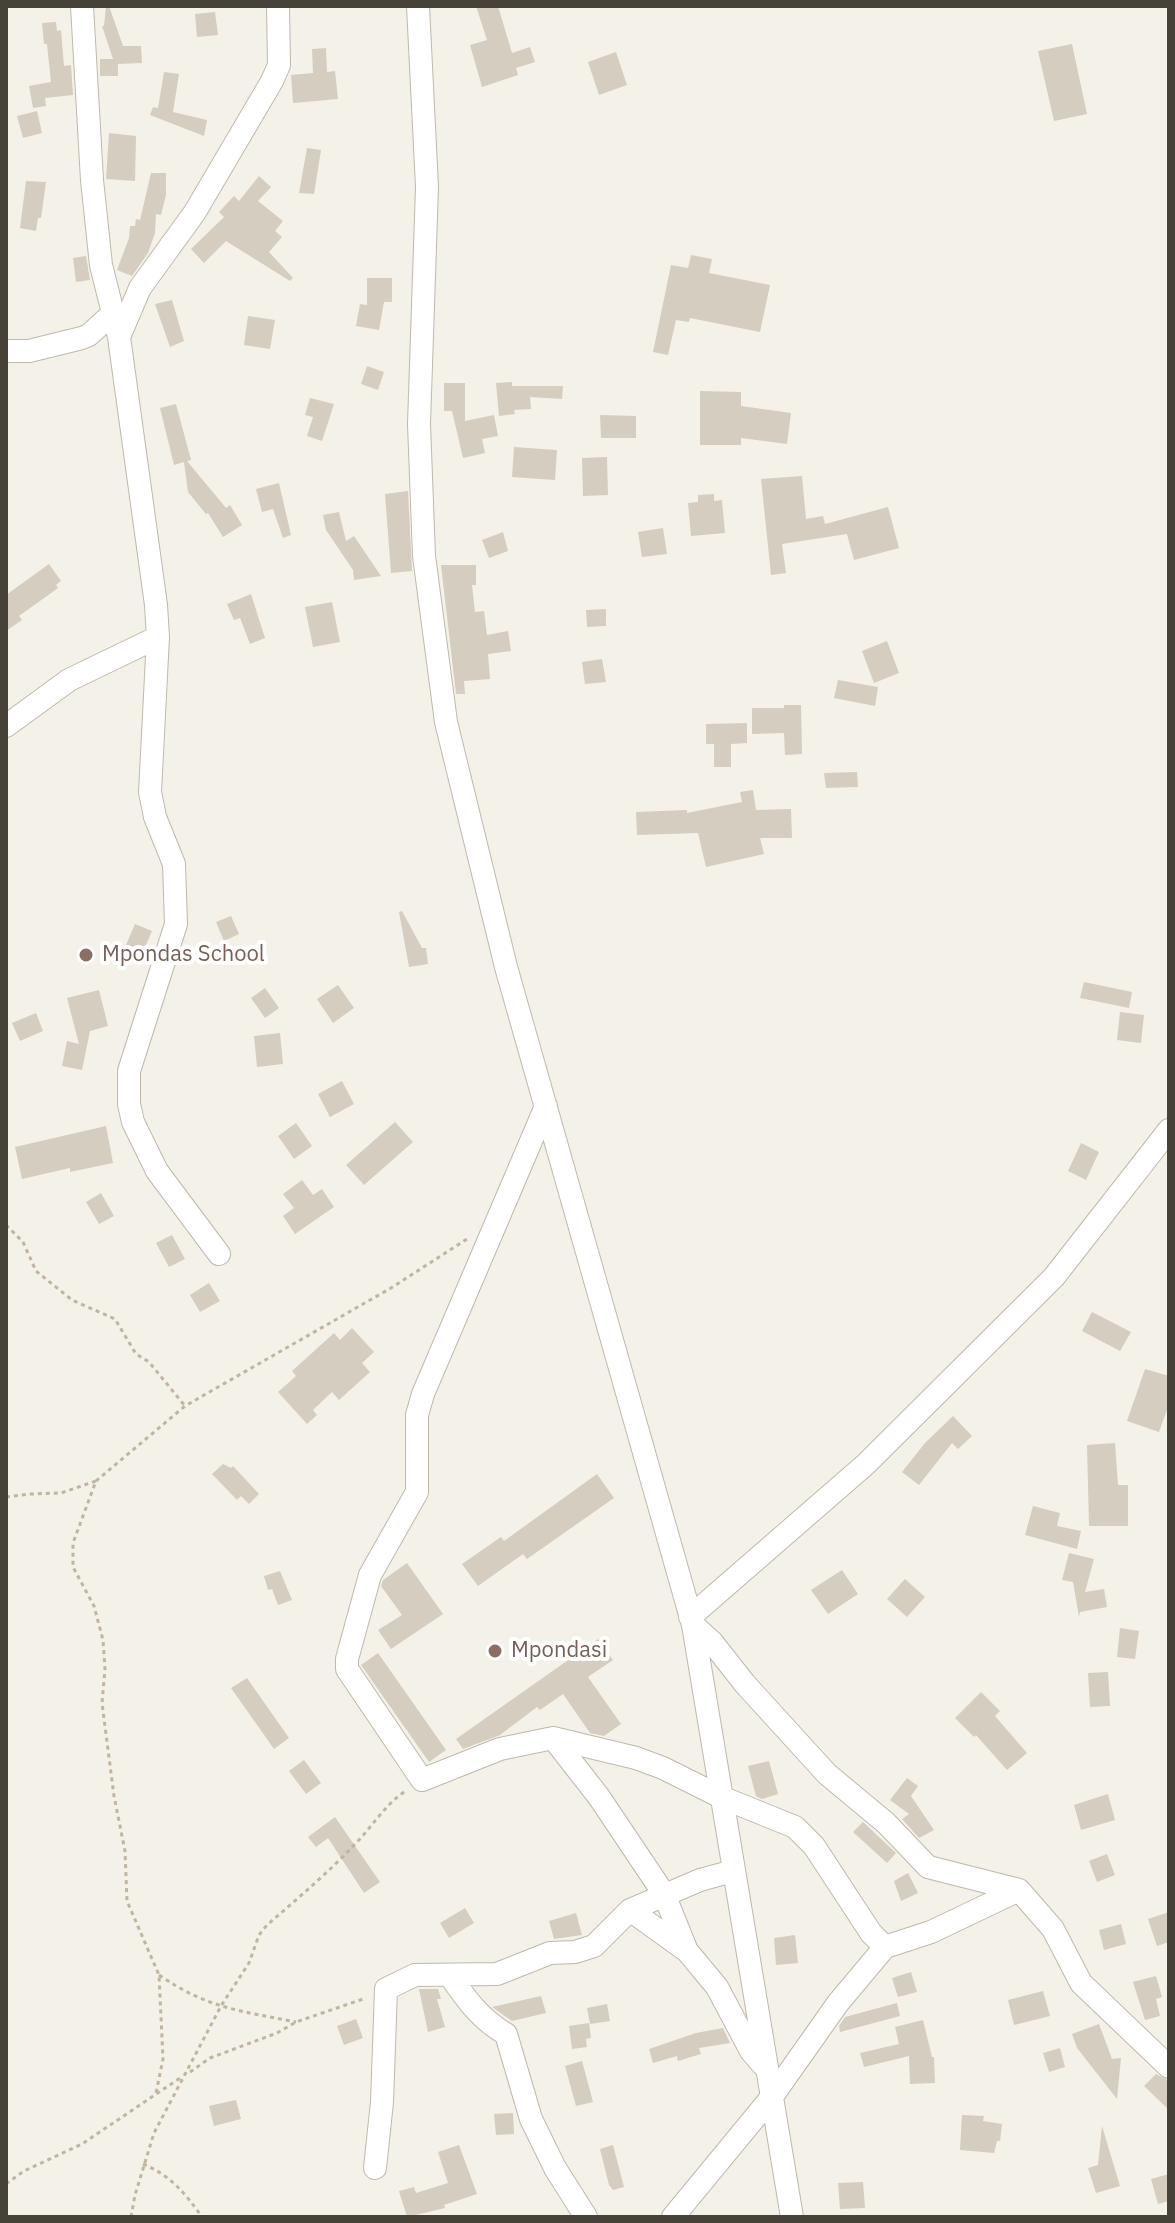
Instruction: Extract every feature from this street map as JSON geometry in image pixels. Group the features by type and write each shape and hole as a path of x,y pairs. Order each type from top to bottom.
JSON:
{"street":[{"path":"82,6 101,265 119,337 156,605 158,637 150,792 155,817 174,864 176,924 129,1071 129,1104 133,1122 157,1171 219,1254"},
{"path":"119,337 140,288 195,212 272,81 279,65 278,6"},
{"path":"418,6 427,187 419,424 424,556 446,722 506,967 691,1621 792,2217"},
{"path":"6,351 29,351 82,338 112,314"},
{"path":"6,726 69,680 158,637"},
{"path":"546,1106 423,1394 417,1415 417,1492 370,1575 347,1659 351,1679 422,1780 500,1749 553,1738 636,1758 795,1827 814,1846 871,1933 885,1947"},
{"path":"691,1621 866,1464 1054,1277 1169,1130"},
{"path":"691,1621 827,1774 886,1823 928,1867 1019,1890 1053,1929 1081,1983 1169,2067"},
{"path":"553,1738 599,1797 664,1894 687,1951"},
{"path":"375,2168 382,2102 386,1989 415,1975 497,1974 550,1953 575,1952 594,1946 630,1910 700,1880 733,1871"},
{"path":"673,2217 771,2098 838,2003 885,1947 931,1932 1019,1890"},
{"path":"630,1910 687,1951 717,1987 751,2051 767,2070"},
{"path":"450,1976 469,2005 506,2034 531,2119 555,2168 586,2217"}],"path":[{"path":"6,1225 23,1242 36,1271 72,1300 115,1319 136,1354 149,1362 185,1406"},
{"path":"6,1497 61,1493 96,1481 185,1406 391,1288 471,1236"},
{"path":"96,1481 73,1543 73,1567 94,1606 103,1640 105,1669 102,1703 114,1796 125,1851 127,1901 159,1975 163,2059 156,2093"},
{"path":"131,2217 143,2164 154,2133 221,2006 249,1963 259,1935 331,1868 401,1794 422,1780"},
{"path":"159,1975 187,1994 221,2006 296,2022"},
{"path":"6,2184 24,2171 82,2144 210,2058 386,1989"},
{"path":"143,2164 161,2172 180,2187 202,2217"}],"building":[{"path":"106,6 109,6 123,46 141,46 142,63 118,64 118,76 100,76 100,59 113,59 102,26"},
{"path":"476,6 498,6 512,53 530,47 535,62 516,68 518,75 482,87 470,45 487,40"},
{"path":"215,12 218,35 197,37 195,14"},
{"path":"56,22 57,31 61,30 64,66 71,65 73,95 45,98 46,106 33,108 29,86 51,82 42,23"},
{"path":"1072,44 1087,114 1054,121 1038,51"},
{"path":"326,48 327,72 335,71 338,99 293,103 291,75 313,73 312,49"},
{"path":"616,52 627,85 599,95 588,62"},
{"path":"164,72 179,74 173,112 207,120 204,136 150,115 153,107 158,108"},
{"path":"37,111 42,133 23,138 17,116"},
{"path":"109,133 136,136 135,181 106,179"},
{"path":"307,148 321,150 314,194 299,193"},
{"path":"151,173 166,173 166,195 161,215 156,214 155,233 148,253 132,276 117,270 129,238 130,226 135,226 136,219 140,220"},
{"path":"259,176 271,187 258,201 283,221 275,231 282,237 269,252 293,278 290,281 226,241 204,263 191,249 224,217 219,212 234,196 239,201"},
{"path":"26,181 46,182 36,231 20,228"},
{"path":"691,255 712,259 709,273 770,285 760,332 690,318 689,322 676,320 668,355 653,352 671,265 688,268"},
{"path":"86,256 90,280 76,282 73,258"},
{"path":"367,278 392,278 392,302 384,302 379,330 356,326 360,304 367,305"},
{"path":"172,300 184,341 170,347 155,304"},
{"path":"248,316 275,320 270,349 244,345"},
{"path":"367,366 384,372 378,390 361,384"},
{"path":"512,382 512,386 563,386 562,399 530,397 531,409 514,410 515,414 499,416 496,383"},
{"path":"444,383 465,383 465,421 494,415 498,436 482,439 485,453 463,458 452,411 444,411"},
{"path":"700,391 741,392 741,406 791,413 787,444 741,438 741,445 700,445"},
{"path":"310,398 334,404 322,441 307,436 313,417 305,415"},
{"path":"176,404 191,460 187,461 226,508 230,505 242,525 223,537 208,513 188,492 184,462 174,465 160,408"},
{"path":"600,415 636,416 636,438 601,438"},
{"path":"514,447 557,450 555,480 512,477"},
{"path":"607,457 608,495 583,496 582,458"},
{"path":"802,476 806,519 823,516 825,524 888,507 899,548 854,560 847,534 782,544 786,573 771,575 761,479"},
{"path":"279,483 291,535 283,538 273,509 262,512 256,489"},
{"path":"408,491 412,571 391,573 385,494"},
{"path":"714,494 714,501 722,500 725,533 691,536 688,503 698,502 698,495"},
{"path":"339,512 346,541 354,536 381,576 354,580 353,570 326,530 323,515"},
{"path":"663,528 667,554 642,557 638,532"},
{"path":"503,532 508,551 489,558 482,540"},
{"path":"49,564 61,581 56,585 58,588 19,616 22,620 6,631 6,595"},
{"path":"441,565 476,565 476,585 472,585 475,612 484,611 487,635 508,631 511,651 488,654 490,679 464,681 465,694 456,694"},
{"path":"251,594 265,638 250,644 240,618 234,620 227,604"},
{"path":"332,602 340,642 313,647 305,607"},
{"path":"606,609 606,626 587,627 586,610"},
{"path":"887,641 899,673 874,683 862,651"},
{"path":"602,659 606,682 585,684 582,662"},
{"path":"838,680 878,687 875,706 834,698"},
{"path":"784,705 801,705 802,754 785,755 784,733 752,734 752,708 784,708"},
{"path":"747,723 747,743 731,744 731,767 714,767 714,744 706,744 706,724"},
{"path":"857,772 858,787 826,788 824,773"},
{"path":"753,790 756,810 791,809 792,838 760,838 764,854 706,867 698,833 637,835 636,812 687,810 687,813 742,802 740,792"},
{"path":"402,911 422,948 426,948 428,964 409,967 399,912"},
{"path":"231,916 239,934 224,941 216,922"},
{"path":"135,924 152,931 143,952 126,945"},
{"path":"1084,982 1132,992 1129,1008 1080,998"},
{"path":"338,985 354,1008 333,1023 317,999"},
{"path":"265,988 279,1008 265,1018 251,998"},
{"path":"99,990 108,1026 90,1031 82,1070 62,1066 67,1041 79,1044 67,998"},
{"path":"1120,1012 1144,1015 1141,1043 1117,1040"},
{"path":"36,1013 43,1031 20,1041 12,1023"},
{"path":"280,1033 283,1064 257,1067 254,1036"},
{"path":"342,1081 354,1104 330,1117 318,1094"},
{"path":"395,1122 413,1142 364,1185 346,1165"},
{"path":"296,1123 312,1146 294,1159 278,1136"},
{"path":"106,1126 113,1163 70,1172 70,1168 22,1179 15,1147"},
{"path":"1081,1143 1099,1152 1086,1180 1068,1171"},
{"path":"302,1180 313,1195 322,1189 334,1207 295,1234 283,1216 294,1208 283,1194"},
{"path":"101,1193 114,1216 99,1224 86,1202"},
{"path":"172,1235 185,1259 169,1267 156,1243"},
{"path":"209,1283 220,1301 200,1312 190,1295"},
{"path":"1092,1312 1131,1332 1120,1351 1082,1331"},
{"path":"352,1328 374,1352 362,1363 370,1372 339,1400 332,1392 313,1410 317,1415 307,1424 278,1392 296,1376 292,1371 334,1333 340,1340"},
{"path":"1145,1369 1169,1376 1169,1404 1159,1432 1127,1421"},
{"path":"953,1416 972,1436 958,1449 952,1443 919,1485 902,1472 925,1443"},
{"path":"1115,1443 1118,1485 1128,1485 1128,1526 1089,1526 1087,1445"},
{"path":"223,1464 233,1466 259,1494 249,1504 241,1496 237,1500 212,1474"},
{"path":"597,1474 614,1498 527,1559 523,1554 478,1586 462,1564 501,1537 504,1541"},
{"path":"1033,1506 1060,1513 1057,1526 1081,1531 1077,1549 1025,1535"},
{"path":"1069,1553 1094,1559 1085,1592 1104,1589 1107,1607 1080,1612 1079,1617 1073,1582 1062,1580"},
{"path":"407,1563 443,1614 391,1649 378,1630 402,1615 381,1586 383,1580"},
{"path":"842,1570 858,1594 828,1614 811,1590"},
{"path":"280,1571 292,1600 278,1605 272,1589 268,1590 264,1576"},
{"path":"905,1579 925,1597 907,1617 887,1599"},
{"path":"1120,1628 1139,1631 1135,1659 1117,1657"},
{"path":"598,1639 613,1660 588,1677 621,1724 604,1736 590,1733 563,1694 540,1710 537,1707 500,1735 463,1749 456,1739"},
{"path":"378,1653 446,1750 429,1762 361,1665"},
{"path":"1108,1672 1110,1706 1090,1707 1088,1673"},
{"path":"247,1678 289,1738 274,1749 231,1688"},
{"path":"981,1692 1000,1711 995,1716 1027,1753 1007,1770 976,1735 974,1737 955,1718"},
{"path":"304,1760 321,1783 306,1794 289,1771"},
{"path":"769,1761 778,1794 762,1799 756,1796 748,1766"},
{"path":"907,1778 918,1786 911,1796 934,1830 919,1838 902,1819 909,1814 890,1800"},
{"path":"1108,1794 1115,1820 1081,1830 1074,1805"},
{"path":"335,1817 380,1882 364,1893 328,1838 316,1847 308,1837"},
{"path":"863,1822 896,1853 887,1863 853,1832"},
{"path":"1107,1854 1115,1875 1097,1882 1089,1861"},
{"path":"908,1873 918,1893 901,1901 894,1881"},
{"path":"465,1908 474,1923 449,1938 440,1923"},
{"path":"1169,1912 1169,1942 1157,1946 1148,1919"},
{"path":"576,1913 582,1935 554,1939 549,1921"},
{"path":"1121,1924 1126,1944 1104,1950 1099,1930"},
{"path":"795,1935 798,1963 776,1965 774,1938"},
{"path":"911,1972 917,1992 898,1997 892,1978"},
{"path":"1156,1976 1162,1997 1156,1999 1160,2016 1145,2020 1133,1982"},
{"path":"419,1989 438,1989 441,1999 437,1999 445,2027 428,2032"},
{"path":"1043,1991 1050,2016 1014,2025 1008,2000"},
{"path":"541,1996 546,2013 512,2021 492,2007"},
{"path":"897,2003 900,2016 840,2032 839,2026 845,2017"},
{"path":"607,2004 610,2021 590,2024 587,2008"},
{"path":"356,2019 363,2038 344,2045 337,2026"},
{"path":"923,2020 934,2057 935,2083 910,2084 909,2056 864,2067 860,2053 899,2044 895,2027"},
{"path":"589,2023 591,2038 586,2039 587,2047 572,2049 569,2026"},
{"path":"1099,2024 1112,2059 1121,2058 1117,2099 1077,2048 1072,2034"},
{"path":"723,2028 730,2043 699,2048 701,2054 678,2061 677,2056 653,2063 649,2049 696,2033"},
{"path":"1060,2048 1065,2067 1049,2072 1043,2053"},
{"path":"582,2061 593,2102 576,2106 565,2066"},
{"path":"1156,2074 1169,2081 1169,2110 1144,2086"},
{"path":"236,2100 241,2119 214,2126 209,2106"},
{"path":"513,2113 514,2134 496,2135 494,2114"},
{"path":"962,2115 984,2116 983,2121 1002,2124 1000,2141 997,2141 994,2153 960,2150"},
{"path":"1102,2126 1120,2186 1096,2193 1088,2168 1098,2165"},
{"path":"459,2145 477,2194 444,2205 445,2208 407,2217 399,2191 414,2187 416,2193 448,2183 438,2152"},
{"path":"613,2145 624,2187 613,2190 600,2149"},
{"path":"1169,2174 1169,2201 1158,2204 1151,2179"},
{"path":"863,2182 865,2208 840,2209 838,2183"}],"place":[{"name":"Mpondas School","path":"86,955"},
{"name":"Mpondasi","path":"495,1651"}]}
